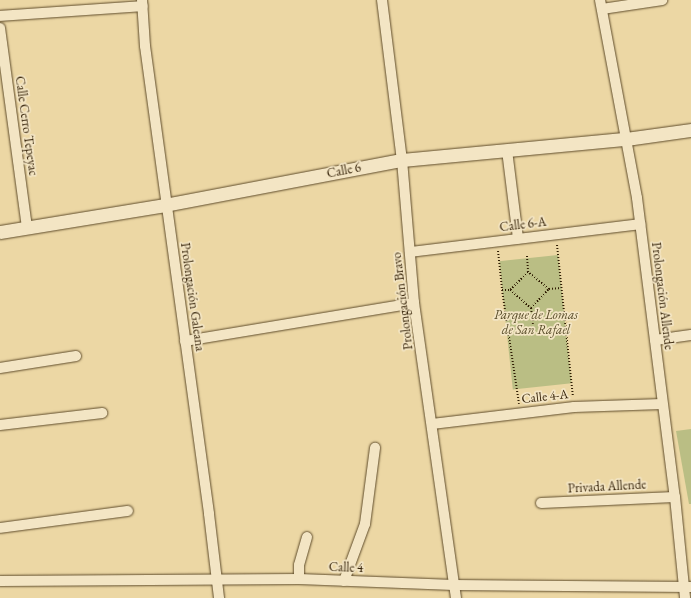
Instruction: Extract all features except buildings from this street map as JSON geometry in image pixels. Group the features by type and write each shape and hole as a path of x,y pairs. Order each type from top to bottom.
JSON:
{"street":[{"name":"Prolongación Bravo","path":"382,0 402,160 414,303 456,598"},
{"path":"601,5 662,0"},
{"path":"0,16 143,3"},
{"name":"Prolongación Galeana","path":"143,3 145,46 165,205 185,340 219,598"},
{"name":"Prolongación Allende","path":"601,5 640,224 662,404 688,587 685,598"},
{"name":"Calle Cerro Tepeyac","path":"0,33 27,228"},
{"name":"Calle 6","path":"0,232 165,205 402,160 626,139 691,130"},
{"path":"507,150 518,238"},
{"name":"Calle 6-A","path":"410,252 640,224"},
{"path":"185,340 414,303"},
{"path":"655,340 691,335"},
{"path":"0,368 76,356"},
{"name":"Calle 4-A","path":"432,424 574,407 662,404"},
{"path":"0,425 102,413"},
{"path":"344,581 365,524 374,448"},
{"name":"Privada Allende","path":"541,503 675,497"},
{"path":"0,528 128,511"},
{"path":"299,579 300,565 307,536"},
{"name":"Calle 4","path":"0,581 299,579 454,585 688,587"}],"path":[{"path":"555,234 574,407"},
{"path":"497,241 502,290 520,413"},
{"path":"527,256 528,272 549,289"},
{"path":"510,290 528,272"},
{"path":"531,308 549,289 562,288"},
{"path":"502,290 510,290 531,308 532,324"}],"green space":[{"name":"Parque de Lomas de San Rafael","path":"558,255 571,383 513,389 499,261"},
{"path":"691,429 691,504 689,504 676,431"}]}
